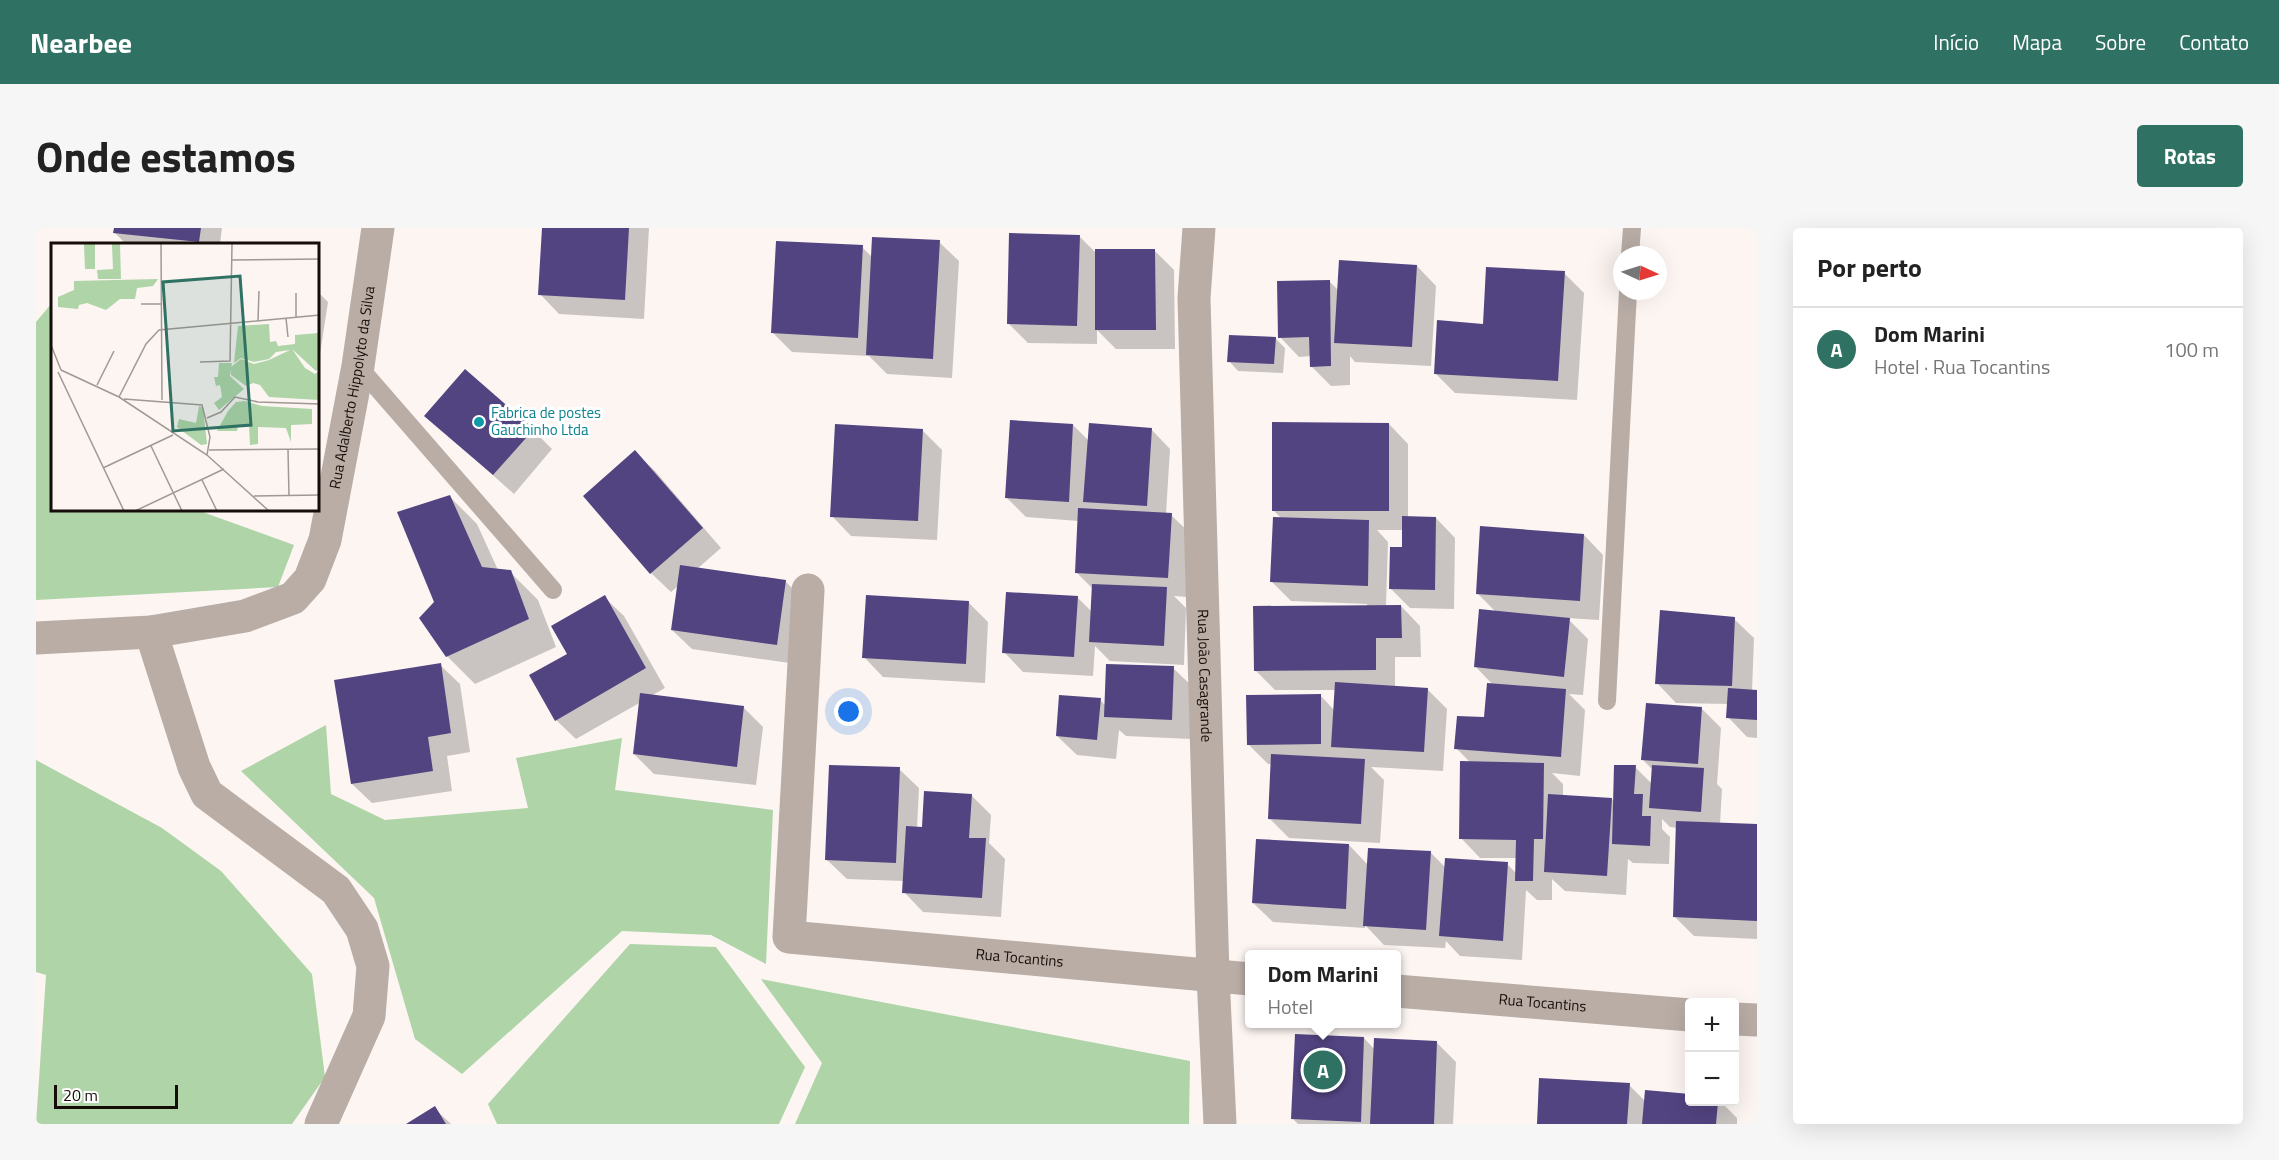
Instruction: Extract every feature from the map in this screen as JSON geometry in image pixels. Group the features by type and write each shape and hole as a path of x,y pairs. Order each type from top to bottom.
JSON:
{"street":[{"name":"Rua Adalberto Hippolyto da Silva","path":"36,638 151,632 245,616 293,598 310,579 325,540 358,366 378,228"},
{"name":"Rua João Casagrande","path":"1199,228 1194,298 1213,976 1220,1124"},
{"name":"Rua Tocantins","path":"808,590 789,937 1245,979"},
{"path":"151,632 194,767 207,794 336,890 362,929 373,966 369,1016 321,1124"},
{"name":"Rua Tocantins","path":"1401,991 1685,1015"},
{"path":"1739,1018 1757,1020"}],"lane":[{"path":"1631,246 1632,228"},
{"path":"1607,701 1629,300"},
{"path":"358,366 553,590"}],"green space":[{"path":"51,304 51,512 203,512 294,545 278,587 36,600 36,322"},
{"path":"326,725 331,794 385,820 528,808 516,758 622,738 615,790 773,810 766,964 711,935 622,931 462,1074 415,1039 374,898 241,771"},
{"path":"36,760 162,828 221,871 312,974 325,1077 292,1124 36,1124 46,975 36,972"},
{"path":"630,944 716,947 805,1067 779,1124 497,1124 488,1104"},
{"path":"761,979 1190,1061 1189,1124 795,1124 822,1063"}],"building":[{"path":"114,228 201,228 199,242 113,233"},
{"path":"542,228 629,228 625,300 538,295"},
{"path":"1009,233 1080,235 1077,326 1007,324"},
{"path":"872,237 940,240 933,359 866,355"},
{"path":"776,241 863,245 858,338 771,333"},
{"path":"1095,249 1155,249 1156,330 1095,330"},
{"path":"1339,260 1417,265 1412,347 1334,343"},
{"path":"1486,267 1565,271 1558,381 1434,374 1437,320 1483,324"},
{"path":"1330,280 1331,366 1310,367 1309,337 1278,338 1277,281"},
{"path":"1229,335 1276,337 1274,364 1227,362"},
{"name":"Fabrica de postes Gauchinho Ltda","path":"465,369 534,429 493,475 424,416"},
{"path":"1010,420 1073,424 1069,502 1005,498"},
{"path":"1272,422 1389,423 1389,511 1272,511"},
{"path":"1089,423 1152,428 1147,506 1083,502"},
{"path":"835,424 923,429 918,521 830,517"},
{"path":"635,450 703,528 650,574 583,496"},
{"path":"450,495 482,567 511,570 529,619 446,657 419,618 434,602 397,512"},
{"path":"1078,508 1172,513 1168,578 1075,573"},
{"path":"1402,516 1436,517 1435,590 1389,589 1390,547 1402,547"},
{"path":"1273,517 1369,520 1368,586 1270,582"},
{"path":"1480,526 1584,534 1580,601 1476,594"},
{"path":"680,565 786,580 777,645 671,630"},
{"path":"1092,584 1167,587 1164,646 1089,642"},
{"path":"1006,592 1078,596 1074,657 1002,653"},
{"path":"605,595 646,668 555,721 529,675 567,654 551,626"},
{"path":"866,595 969,601 966,664 862,658"},
{"path":"1401,605 1402,638 1376,638 1376,670 1254,671 1253,606"},
{"path":"1479,609 1570,618 1564,677 1474,667"},
{"path":"1660,610 1735,617 1732,686 1655,684"},
{"path":"441,663 451,733 428,737 433,771 351,784 334,680"},
{"path":"1106,664 1174,666 1172,720 1104,717"},
{"path":"1335,682 1428,688 1424,752 1331,747"},
{"path":"1487,683 1566,689 1561,757 1454,749 1457,716 1484,717"},
{"path":"1728,688 1757,690 1757,720 1726,718"},
{"path":"640,693 744,706 737,767 633,754"},
{"path":"1321,694 1321,744 1247,745 1246,695"},
{"path":"1059,695 1101,698 1097,740 1056,736"},
{"path":"1646,703 1702,707 1698,764 1641,760"},
{"path":"1271,754 1365,759 1361,824 1268,819"},
{"path":"1460,761 1544,763 1543,839 1534,839 1533,881 1515,881 1516,840 1459,839"},
{"path":"829,765 900,767 896,863 825,860"},
{"path":"1614,765 1636,765 1634,794 1643,794 1642,816 1651,816 1650,846 1612,844"},
{"path":"1652,765 1704,768 1701,812 1649,808"},
{"path":"924,791 972,794 969,838 986,838 982,898 902,893 906,826 922,827"},
{"path":"1548,794 1612,798 1607,876 1544,872"},
{"path":"1676,821 1757,824 1757,921 1673,917"},
{"path":"1256,839 1349,844 1346,909 1252,903"},
{"path":"1368,848 1431,851 1426,930 1363,926"},
{"path":"1445,858 1508,862 1503,941 1439,936"},
{"path":"1295,1034 1364,1037 1361,1122 1291,1119"},
{"path":"1374,1038 1437,1041 1434,1124 1370,1124"},
{"path":"1539,1078 1630,1083 1627,1124 1537,1124"},
{"path":"1645,1090 1685,1094 1685,1106 1718,1106 1716,1124 1642,1124"},
{"path":"435,1106 446,1124 406,1124"}],"place":[{"name":"Fabrica de postes Gauchinho Ltda","path":"479,422"},
{"name":"Dom Marini","path":"1323,1070"}]}
